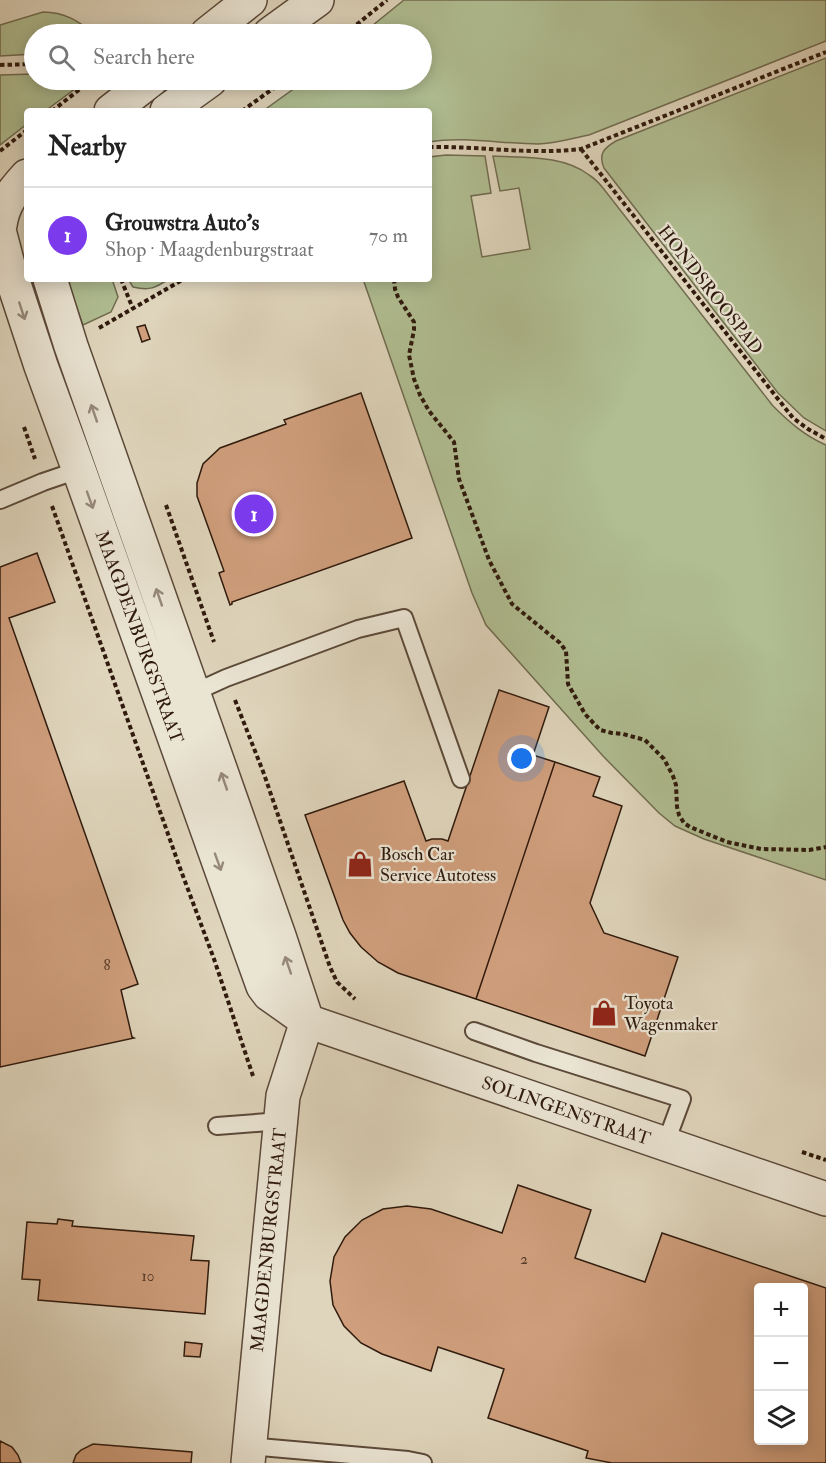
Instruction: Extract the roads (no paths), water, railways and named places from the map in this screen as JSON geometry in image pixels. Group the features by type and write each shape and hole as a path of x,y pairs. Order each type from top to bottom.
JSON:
{"street":[{"path":"220,24 250,0"},
{"path":"284,24 316,0"},
{"path":"115,108 138,90"},
{"path":"153,90 163,108"},
{"path":"169,108 195,90"},
{"path":"0,225 6,202 24,179"},
{"name":"MAAGDENBURGSTRAAT","path":"0,234 5,273 79,470 263,986 269,994 307,1021"},
{"name":"MAAGDENBURGSTRAAT","path":"51,282 71,346 307,1021 283,1096 267,1122 249,1455"},
{"name":"SOLINGENSTRAAT","path":"307,1021 826,1199"}],"lane":[{"path":"0,500 110,458"},
{"path":"193,693 226,678 358,629 404,618 461,778"},
{"path":"474,1031 682,1099 665,1145"},
{"path":"217,1126 267,1122"},
{"path":"249,1455 408,1460 423,1463"}],"place":[{"name":"Grouwstra Auto's","path":"254,514"},
{"name":"Bosch Car Service Autotess","path":"360,864"},
{"name":"Toyota Wagenmaker","path":"604,1013"}]}
